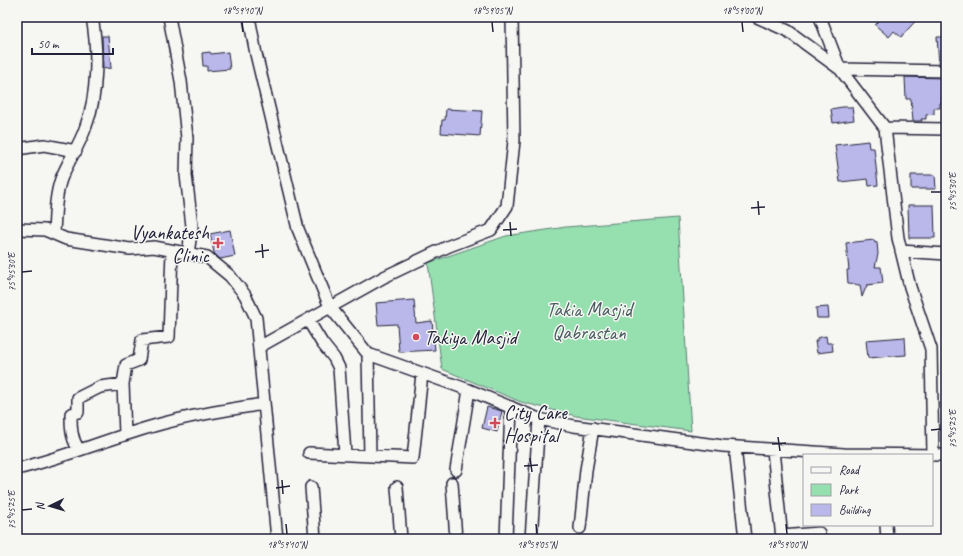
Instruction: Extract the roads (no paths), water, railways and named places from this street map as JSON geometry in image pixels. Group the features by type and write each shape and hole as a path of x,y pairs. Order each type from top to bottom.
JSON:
{"street":[{"path":"54,234 56,208 61,180 87,126 94,88 96,42 92,17"},
{"path":"169,17 181,81 187,138 186,175 192,226 188,254"},
{"path":"249,17 256,54 298,229 330,307 368,354 469,390 539,419 736,447 810,453 946,455"},
{"path":"259,347 384,277 449,246 491,230 506,206 514,141 512,17"},
{"path":"757,17 788,31 840,69 946,71"},
{"path":"820,17 840,69 885,128 901,251 910,287 931,348 933,454"},
{"path":"885,128 946,129"},
{"path":"17,149 44,146 76,151"},
{"path":"17,229 45,230 66,239 123,248 154,247 207,257 230,276 245,295 256,318 277,539"},
{"path":"125,434 123,384 126,365 139,360 142,340 169,337 172,251"},
{"path":"901,251 946,254"},
{"path":"308,320 322,343 334,358 339,368 345,454"},
{"path":"368,354 370,456"},
{"path":"309,453 413,458 422,374"},
{"path":"79,450 73,442 70,430 71,414 78,412 78,398 100,387 123,384"},
{"path":"456,470 469,390"},
{"path":"17,469 125,434 196,416 263,404"},
{"path":"506,539 511,407"},
{"path":"531,539 539,419"},
{"path":"580,528 586,470 594,428"},
{"path":"736,447 745,539"},
{"path":"773,450 782,537 819,532"},
{"path":"452,483 456,539"},
{"path":"311,487 316,539"},
{"path":"397,487 401,539"},
{"path":"886,526 887,539"}],"place":[{"name":"Vyankatesh Clinic","path":"218,243"},
{"name":"Takiya Masjid","path":"416,337"},
{"name":"City Care Hospital","path":"495,423"}],"park label":[{"name":"Takia Masjid Qabrastan","path":"589,320"}]}
